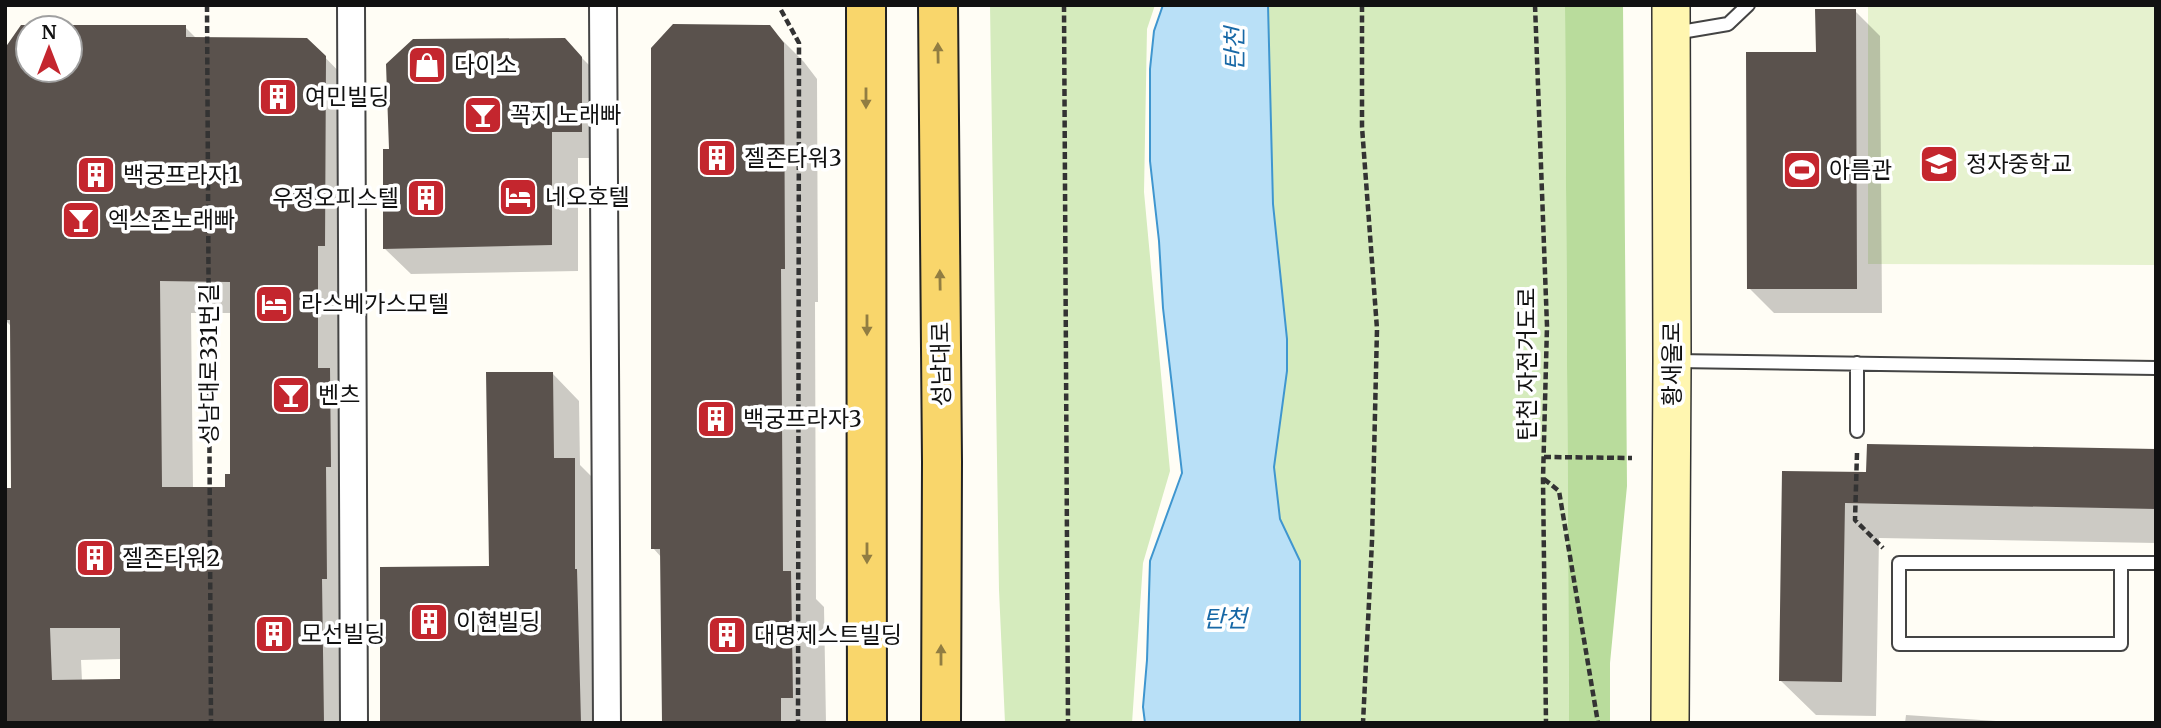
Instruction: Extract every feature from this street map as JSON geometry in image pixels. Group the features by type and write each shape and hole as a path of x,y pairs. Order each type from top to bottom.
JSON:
{"main road":[{"path":"866,5 867,723"},
{"name":"성남대로","path":"938,5 941,723"},
{"name":"황새울로","path":"1670,723 1671,19"}],"street":[{"path":"351,5 354,723"},
{"path":"603,5 607,723"}],"lane":[{"path":"1671,19 1728,24 1748,5"},
{"path":"1672,360 2156,368"},
{"path":"1857,363 1857,431"},
{"path":"2121,563 2121,644 1899,644 1899,562 2156,563"}],"path":[{"name":"성남대로331번길","path":"207,5 211,723"},
{"path":"1063,5 1068,723"},
{"path":"1362,5 1363,127 1377,329 1373,528 1363,723"},
{"name":"탄천 자전거도로","path":"1535,5 1547,326 1544,457 1546,723"},
{"path":"781,10 799,43 798,723"},
{"path":"1857,431 1856,520 1899,562"},
{"path":"1544,457 1632,458"},
{"path":"1544,479 1559,491 1598,723"}],"green space":[{"path":"990,5 1155,5 1147,29 1144,192 1170,471 1143,563 1132,723 1005,723 999,590"},
{"path":"1268,5 1565,5 1569,723 1300,723 1300,561 1280,519 1274,467 1287,371 1287,339 1273,204"},
{"path":"1565,5 1623,5 1627,486 1610,663 1610,723 1569,723"},
{"path":"1868,5 2156,5 2156,265 1868,264"}],"water":[{"name":"탄천","path":"1163,5 1268,5 1273,204 1287,339 1287,371 1274,467 1280,519 1300,561 1300,723 1145,723 1143,707 1150,561 1182,473 1150,161 1150,69 1154,31"}],"building":[{"name":"아름관","path":"1815,9 1856,9 1857,289 1747,289 1746,52 1816,52"},
{"path":"673,24 770,25 784,43 785,269 781,269 783,571 791,571 793,698 781,698 781,723 662,723 660,549 651,549 651,48"},
{"path":"84,25 186,25 186,37 307,38 326,56 325,246 318,246 318,368 330,368 331,467 326,467 327,579 322,579 324,723 5,723 5,488 11,488 10,320 5,320 5,48 14,35 14,84 84,84","holes":["160,281 230,282 230,474 225,474 225,487 162,487","50,628 120,628 120,679 52,680"]},
{"path":"565,38 582,57 582,132 552,132 552,245 383,249 383,149 389,149 386,64 413,39"},
{"path":"486,372 553,372 554,458 575,458 575,569 581,723 380,723 380,567 489,566"},
{"path":"1867,444 2156,449 2156,509 1845,503 1842,682 1779,681 1782,471 1866,472"}],"place":[{"name":"다이소","path":"427,65"},
{"name":"여민빌딩","path":"278,97"},
{"name":"꼭지 노래빠","path":"483,115"},
{"name":"젤존타워3","path":"717,158"},
{"name":"정자중학교","path":"1939,164"},
{"name":"아름관","path":"1802,170"},
{"name":"백궁프라자1","path":"96,175"},
{"name":"네오호텔","path":"518,197"},
{"name":"우정오피스텔","path":"426,198"},
{"name":"엑스존노래빠","path":"81,220"},
{"name":"라스베가스모텔","path":"274,304"},
{"name":"벤츠","path":"291,395"},
{"name":"백궁프라자3","path":"716,419"},
{"name":"젤존타워2","path":"95,558"},
{"name":"이현빌딩","path":"429,622"},
{"name":"모선빌딩","path":"274,634"},
{"name":"대명제스트빌딩","path":"727,635"}]}
